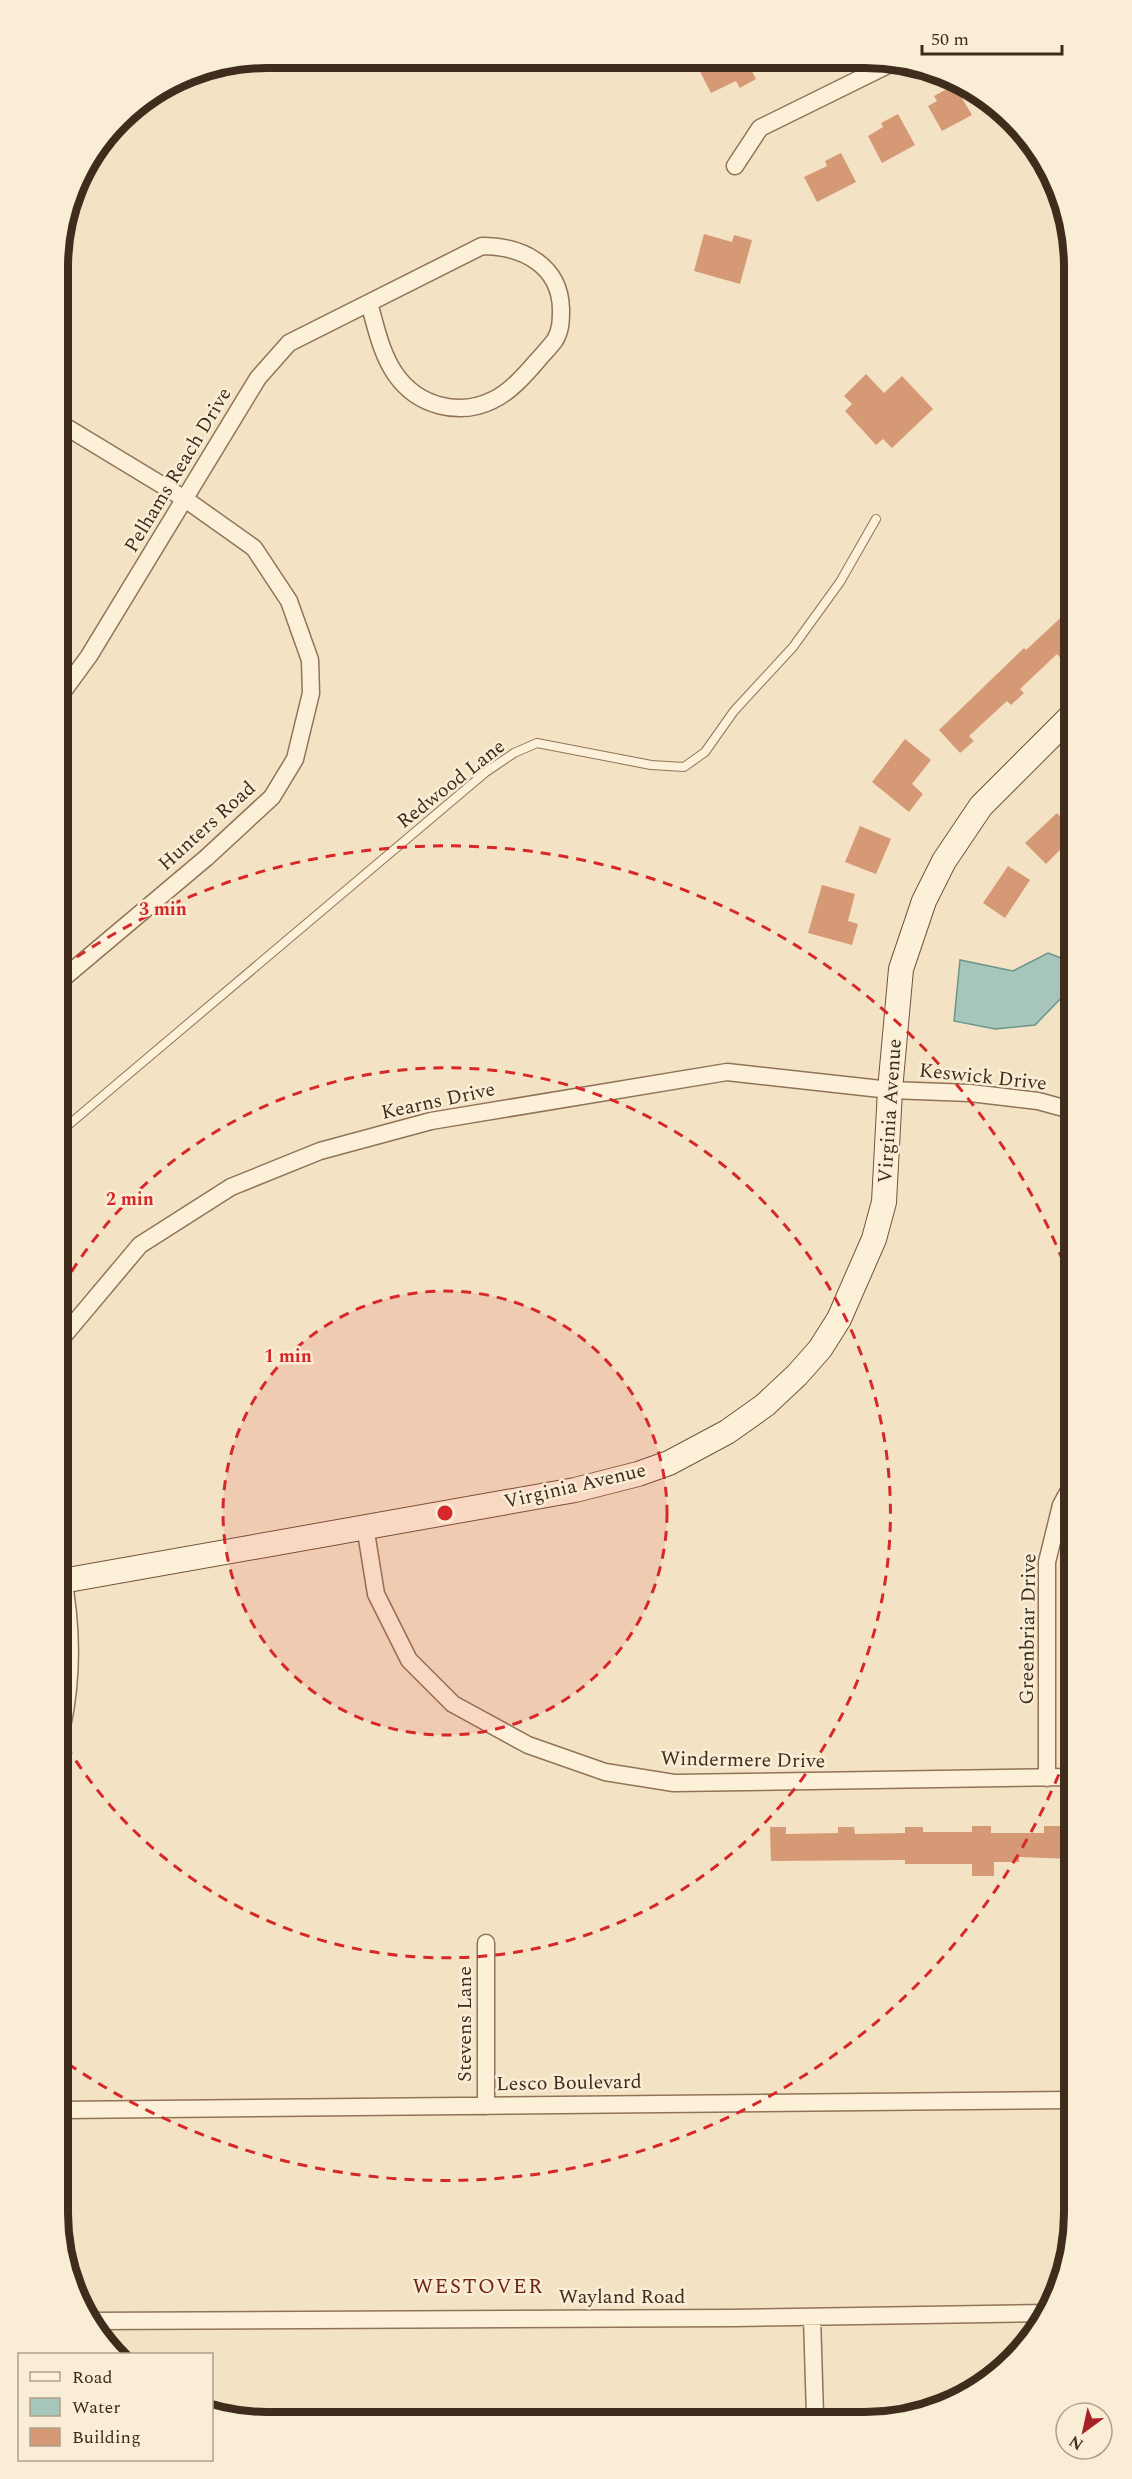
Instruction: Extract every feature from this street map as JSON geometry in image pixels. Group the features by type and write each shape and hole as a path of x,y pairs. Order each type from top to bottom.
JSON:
{"street":[{"path":"735,166 760,128 881,69"},
{"name":"Pelhams Reach Drive","path":"68,685 89,656 258,378 289,343 482,246 503,246 521,251 549,271 558,289 561,323 555,340 522,377 495,399 476,407 458,409 436,405 413,394 396,376 385,354 369,303"},
{"name":"Hunters Road","path":"68,428 185,499 254,548 289,602 310,660 311,693 295,759 272,797 206,858 68,974"},
{"name":"Virginia Avenue","path":"68,1577 575,1490 638,1474 669,1463 727,1432 765,1405 797,1375 820,1349 839,1319 867,1256 884,1202 890,1090 901,969 924,901 944,861 981,806 1064,724"},
{"name":"Kearns Drive","path":"68,1331 140,1245 231,1187 320,1150 431,1121 728,1072 890,1090"},
{"name":"Keswick Drive","path":"890,1090 970,1093 1038,1101 1064,1108"},
{"name":"Greenbriar Drive","path":"1047,1778 1047,1562 1064,1500"},
{"name":"Windermere Drive","path":"365,1526 376,1594 409,1660 453,1704 528,1745 605,1772 674,1783 1064,1778"},
{"path":"68,1607 70,1644 68,1700"},
{"name":"Stevens Lane","path":"486,1943 486,2106"},
{"name":"Lesco Boulevard","path":"68,2110 1064,2100"},
{"name":"Wayland Road","path":"100,2321 812,2317 1037,2313"},
{"path":"812,2317 816,2412"}],"lane":[{"name":"Redwood Lane","path":"68,1125 486,772 514,753 537,743 651,765 684,767 705,752 734,711 792,647 840,582 876,519"}],"water":[{"path":"1048,953 1064,959 1064,995 1035,1025 995,1029 954,1021 960,960 1013,971"}],"building":[{"path":"698,68 750,68 756,79 740,88 736,81 711,93"},
{"path":"950,87 953,88 957,90 972,115 942,131 928,106 937,101 934,96"},
{"path":"898,114 915,145 882,163 868,136 883,127 881,123"},
{"path":"841,153 856,182 817,202 804,177 827,166 825,161"},
{"path":"704,234 732,242 734,235 752,240 740,284 694,271"},
{"path":"866,374 884,393 902,376 933,409 892,448 883,439 876,445 845,411 852,404 844,396"},
{"path":"1064,615 1064,662 1057,654 1020,689 1024,693 1011,705 1007,701 969,736 974,741 960,753 939,730 1024,648 1026,650"},
{"path":"905,739 931,760 912,784 923,794 909,812 872,782"},
{"path":"1057,813 1064,820 1064,846 1046,864 1025,843"},
{"path":"860,826 891,839 876,874 845,862"},
{"path":"1008,866 1030,880 1005,918 983,903"},
{"path":"822,885 855,894 848,921 858,924 852,945 808,933"},
{"path":"972,1826 991,1826 991,1833 1044,1833 1044,1826 1060,1826 1060,1831 1064,1831 1064,1859 1019,1857 1019,1862 994,1862 994,1876 972,1876 972,1864 905,1864 905,1860 771,1861 770,1827 786,1827 786,1834 838,1833 838,1827 854,1827 855,1834 905,1833 905,1827 923,1827 923,1832 972,1832"}],"district":[{"name":"WESTOVER","path":"478,2287"}]}
